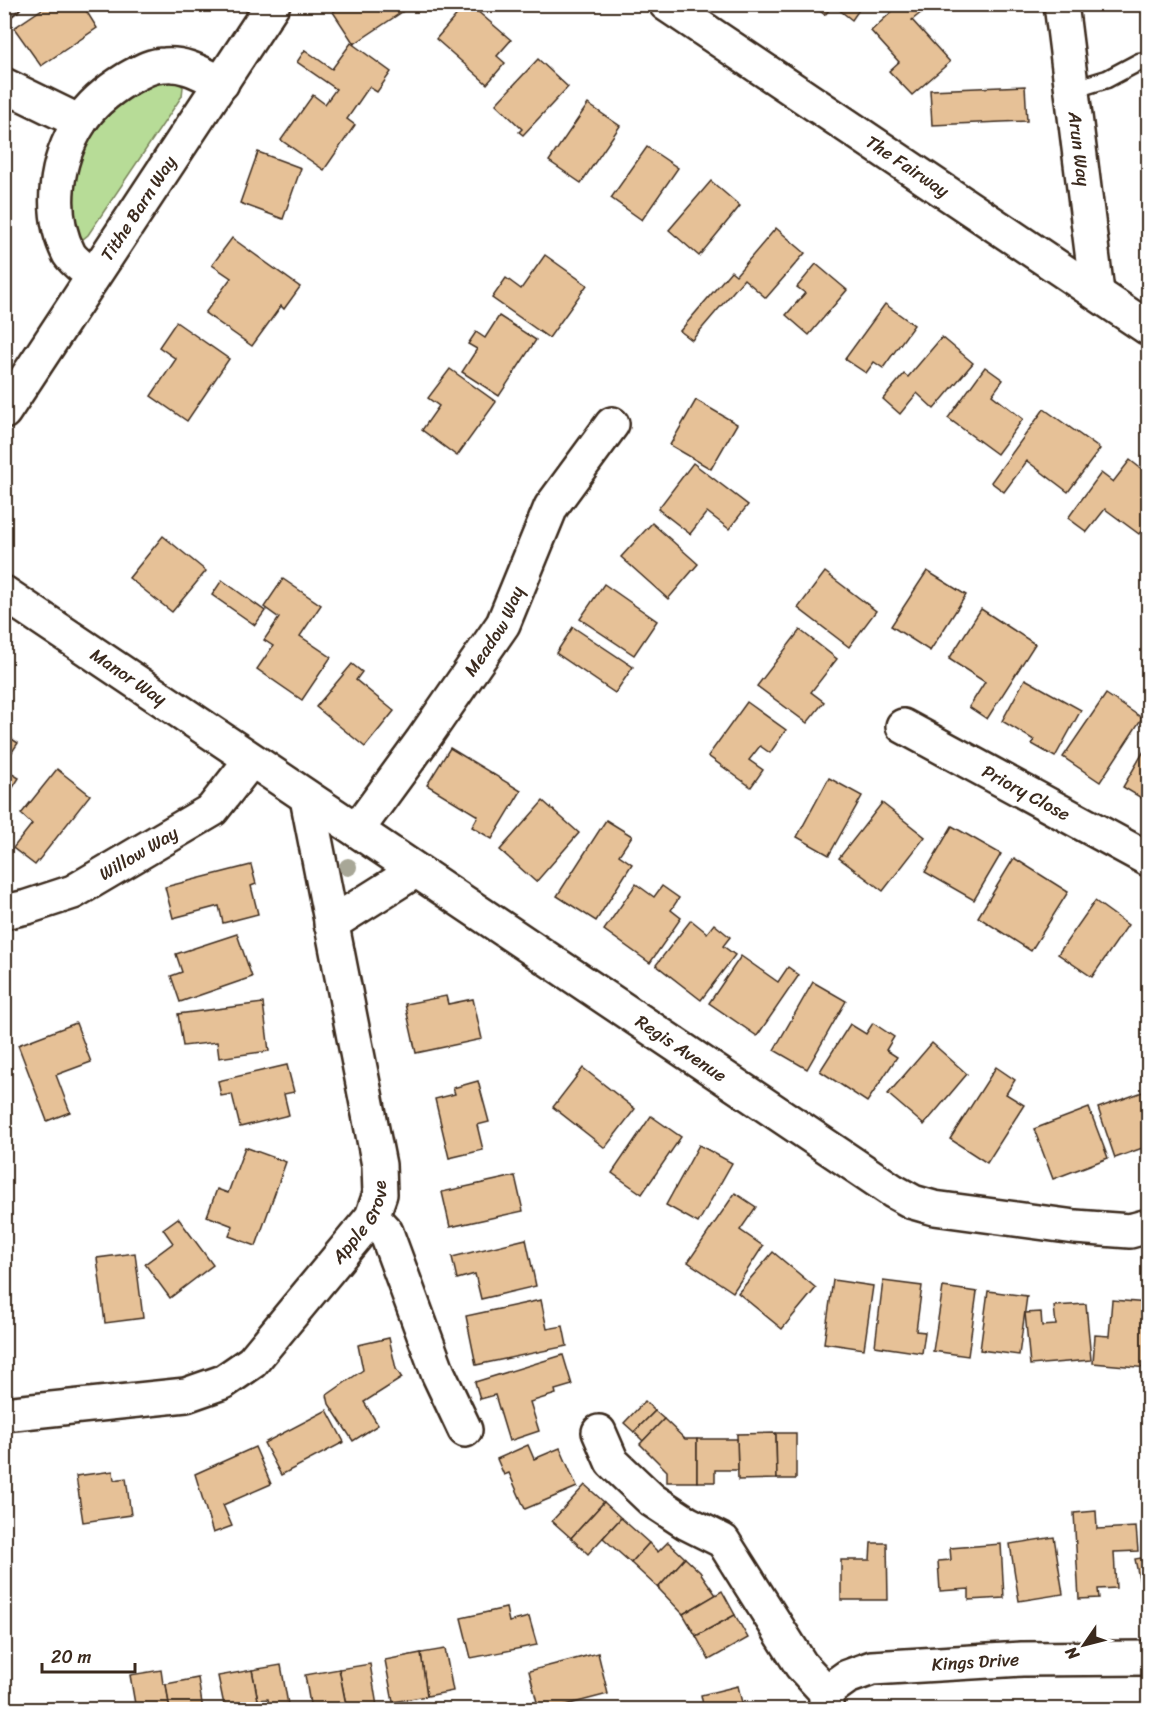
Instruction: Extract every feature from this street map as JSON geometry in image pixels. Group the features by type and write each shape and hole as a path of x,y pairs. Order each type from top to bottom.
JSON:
{"street":[{"name":"Tithe Barn Way","path":"4,412 273,4"},
{"name":"The Fairway","path":"666,4 1149,328"},
{"name":"Arun Way","path":"1062,5 1096,292"},
{"path":"93,276 70,256 58,224 55,194 66,149 80,122 96,103 118,85 146,68 166,64 185,66 222,83"},
{"path":"4,85 80,122"},
{"name":"Meadow Way","path":"357,831 503,624 551,507 612,424"},
{"name":"Manor Way","path":"4,593 251,760"},
{"name":"Priory Close","path":"903,726 1149,859"},
{"name":"Regis Avenue","path":"251,760 893,1191 913,1202 934,1208 1076,1227 1130,1231 1149,1226"},
{"name":"Willow Way","path":"4,912 73,892 212,810 251,760"},
{"name":"Apple Grove","path":"4,1413 186,1395 223,1382 252,1362 372,1217 380,1194 380,1165 307,798"},
{"path":"331,924 415,871"},
{"path":"372,1217 386,1233 438,1373 465,1430"},
{"path":"599,1432 612,1462 652,1500 687,1523 723,1541 826,1701"},
{"name":"Kings Drive","path":"826,1701 847,1677 872,1668 1022,1659 1149,1658"}],"lane":[{"path":"4,10 12,4"},
{"path":"1071,90 1107,79 1139,62 1149,61"}],"green space":[{"path":"154,80 178,81 183,87 182,96 88,235 77,240 73,237 71,175 80,150 107,112"}],"building":[{"path":"44,4 82,4 97,28 41,66 14,28 45,7"},
{"path":"344,4 414,4 354,44 333,12"},
{"path":"466,4 469,4 511,40 497,56 505,63 487,84 436,39"},
{"path":"811,4 863,4 852,20 833,5 825,15"},
{"path":"900,4 923,4 927,8 912,20 950,62 912,95 889,71 899,62 871,31"},
{"path":"351,43 391,72 377,92 369,87 347,119 355,125 324,170 281,140 313,95 325,104 336,89 297,62 305,50 332,69"},
{"path":"538,59 568,87 523,135 519,132 522,129 496,104"},
{"path":"1025,86 1027,121 932,125 930,90"},
{"path":"588,104 620,126 581,183 549,161"},
{"path":"647,147 678,168 642,220 611,198"},
{"path":"258,152 301,168 283,219 240,203"},
{"path":"711,181 740,206 699,256 669,230"},
{"path":"776,228 805,253 766,298 744,279 692,340 680,331 731,271 736,275"},
{"path":"232,238 300,287 284,309 281,306 252,346 205,313 231,278 212,265"},
{"path":"545,255 587,285 549,338 492,298 506,278 521,289"},
{"path":"816,264 847,290 809,335 786,315 805,293 797,287"},
{"path":"885,304 914,325 883,368 874,362 866,373 845,359"},
{"path":"499,316 536,340 499,396 462,372 477,349 468,344 476,332 485,338"},
{"path":"176,322 229,359 187,421 151,396 176,359 159,347"},
{"path":"942,337 973,363 934,409 917,393 900,414 883,399 904,374 908,377"},
{"path":"985,367 1003,380 992,395 1023,419 997,454 948,418"},
{"path":"450,369 496,402 457,456 422,430 439,406 428,398"},
{"path":"696,400 737,424 711,469 670,445"},
{"path":"1044,409 1100,449 1068,492 1027,461 1004,492 991,482"},
{"path":"1130,460 1148,474 1148,522 1139,534 1105,509 1087,532 1068,518 1101,473 1113,482"},
{"path":"693,463 748,505 729,529 707,512 690,534 658,509"},
{"path":"652,523 698,564 668,599 621,557"},
{"path":"163,536 206,571 172,612 129,578"},
{"path":"927,571 966,595 930,651 891,626"},
{"path":"825,572 876,611 849,647 798,608"},
{"path":"283,579 321,605 300,636 331,657 302,700 257,669 273,646 264,640 279,618 264,607"},
{"path":"222,580 265,611 255,625 212,595"},
{"path":"604,584 657,621 634,655 580,619"},
{"path":"981,609 1035,644 987,719 969,707 985,682 949,659"},
{"path":"573,627 633,667 615,693 556,653"},
{"path":"800,630 837,659 811,692 824,702 807,723 757,686"},
{"path":"352,664 362,672 356,680 394,711 365,747 316,707"},
{"path":"1025,679 1081,710 1055,757 1032,744 1034,740 1002,721"},
{"path":"1106,694 1142,718 1100,782 1063,757"},
{"path":"747,702 786,730 770,753 760,746 749,760 763,770 751,787 708,756"},
{"path":"4,734 18,743 4,764"},
{"path":"1148,744 1148,802 1123,787"},
{"path":"450,748 521,791 492,839 472,827 478,816 427,785"},
{"path":"4,769 19,778 4,802"},
{"path":"57,769 90,795 35,865 13,848 32,824 21,814"},
{"path":"829,778 862,796 829,855 797,837"},
{"path":"543,801 579,833 536,882 500,850"},
{"path":"882,803 925,837 883,891 839,858"},
{"path":"606,820 632,836 619,855 632,864 596,921 557,896"},
{"path":"952,826 1001,854 974,900 925,872"},
{"path":"1014,858 1068,892 1031,951 978,917"},
{"path":"251,865 256,884 251,886 258,914 223,923 219,906 173,918 165,887"},
{"path":"636,884 654,897 662,886 679,898 671,910 681,918 650,963 604,930"},
{"path":"1095,901 1128,925 1092,977 1058,954"},
{"path":"691,920 707,933 714,924 730,937 723,946 735,955 701,1000 656,965"},
{"path":"237,934 252,977 180,1002 171,976 182,972 176,954"},
{"path":"741,956 778,982 788,967 799,975 757,1036 709,1003"},
{"path":"813,982 846,1001 807,1069 774,1050"},
{"path":"446,996 448,1004 473,999 482,1039 416,1053 405,1004"},
{"path":"263,1003 269,1051 219,1058 217,1042 183,1046 178,1014"},
{"path":"76,1023 91,1062 56,1075 70,1112 47,1121 18,1045"},
{"path":"873,1023 894,1037 886,1050 897,1057 867,1102 820,1071 850,1024 866,1034"},
{"path":"932,1043 967,1074 924,1125 888,1094"},
{"path":"287,1065 294,1092 284,1094 289,1115 240,1127 232,1094 221,1096 218,1081"},
{"path":"996,1067 1015,1080 1006,1094 1024,1105 987,1163 950,1139"},
{"path":"583,1068 635,1109 605,1148 553,1107"},
{"path":"478,1081 489,1122 477,1125 483,1150 449,1158 435,1099 455,1094 453,1088"},
{"path":"1148,1090 1148,1146 1115,1158 1098,1108"},
{"path":"1089,1108 1108,1158 1053,1179 1034,1129"},
{"path":"651,1116 681,1137 642,1194 612,1173"},
{"path":"699,1145 732,1163 698,1223 666,1205"},
{"path":"245,1147 286,1162 256,1246 229,1236 233,1226 207,1216 217,1189 228,1193"},
{"path":"515,1176 523,1211 450,1227 442,1192"},
{"path":"735,1193 756,1207 740,1230 763,1246 733,1292 688,1262"},
{"path":"178,1218 213,1265 170,1298 145,1264 173,1243 163,1229"},
{"path":"526,1239 536,1286 481,1299 475,1274 457,1279 452,1257"},
{"path":"773,1252 816,1288 782,1329 738,1293"},
{"path":"135,1253 143,1318 105,1323 97,1258"},
{"path":"833,1280 873,1286 864,1349 824,1343"},
{"path":"883,1281 922,1286 916,1331 925,1332 922,1353 875,1346"},
{"path":"943,1287 977,1292 968,1356 933,1351"},
{"path":"988,1291 1027,1296 1019,1355 980,1350"},
{"path":"541,1300 547,1329 563,1326 567,1346 476,1365 466,1316"},
{"path":"1112,1300 1148,1303 1148,1368 1093,1363 1095,1335 1109,1336"},
{"path":"1086,1304 1091,1360 1030,1365 1025,1313 1041,1312 1042,1326 1056,1325 1054,1306"},
{"path":"389,1338 396,1369 402,1378 364,1402 378,1425 353,1441 329,1404 327,1395 363,1370 358,1345"},
{"path":"563,1355 572,1385 555,1390 556,1394 530,1402 539,1431 509,1441 495,1395 480,1399 475,1382"},
{"path":"645,1401 655,1411 634,1432 624,1423"},
{"path":"327,1410 344,1442 281,1475 264,1443"},
{"path":"655,1411 664,1419 643,1441 634,1432"},
{"path":"664,1419 685,1439 697,1439 697,1482 667,1482 667,1471 640,1444"},
{"path":"776,1433 777,1479 738,1480 737,1434"},
{"path":"776,1433 796,1433 796,1479 777,1479"},
{"path":"697,1439 737,1439 738,1470 715,1470 715,1482 697,1482"},
{"path":"528,1445 534,1459 560,1448 577,1487 525,1509 509,1473 504,1475 497,1459"},
{"path":"255,1447 271,1484 223,1505 232,1526 213,1533 195,1474"},
{"path":"113,1471 114,1480 126,1478 131,1515 83,1522 76,1476"},
{"path":"585,1485 604,1502 571,1538 552,1521"},
{"path":"604,1502 621,1518 588,1554 571,1538"},
{"path":"1096,1511 1097,1529 1136,1527 1138,1551 1114,1552 1116,1588 1098,1589 1099,1598 1079,1599 1074,1513"},
{"path":"621,1518 649,1543 631,1563 603,1538"},
{"path":"1148,1533 1148,1587 1141,1588 1135,1559 1147,1557 1143,1534"},
{"path":"1054,1537 1063,1594 1019,1601 1010,1544"},
{"path":"668,1542 685,1558 658,1588 631,1563 649,1543 658,1552"},
{"path":"871,1543 887,1543 888,1600 841,1600 841,1560 870,1560"},
{"path":"1001,1544 1004,1598 969,1600 969,1589 940,1591 938,1561 951,1560 950,1548"},
{"path":"685,1558 700,1572 716,1595 683,1614 658,1588"},
{"path":"722,1591 735,1615 696,1636 683,1614"},
{"path":"506,1608 509,1622 529,1617 537,1645 471,1658 461,1618"},
{"path":"735,1615 748,1638 709,1660 696,1636"},
{"path":"445,1649 453,1691 427,1696 421,1653"},
{"path":"421,1653 427,1696 393,1702 385,1660"},
{"path":"598,1653 608,1694 547,1710 539,1710 529,1671"},
{"path":"370,1664 377,1706 347,1710 339,1669"},
{"path":"281,1665 289,1710 270,1710 268,1699 258,1700 252,1670"},
{"path":"339,1669 347,1710 311,1710 305,1675"},
{"path":"161,1670 163,1684 166,1684 170,1710 136,1710 130,1675"},
{"path":"252,1670 258,1700 243,1703 244,1710 225,1710 218,1676"},
{"path":"198,1678 203,1710 170,1710 166,1684"},
{"path":"738,1686 743,1707 734,1710 704,1710 701,1695"}]}
